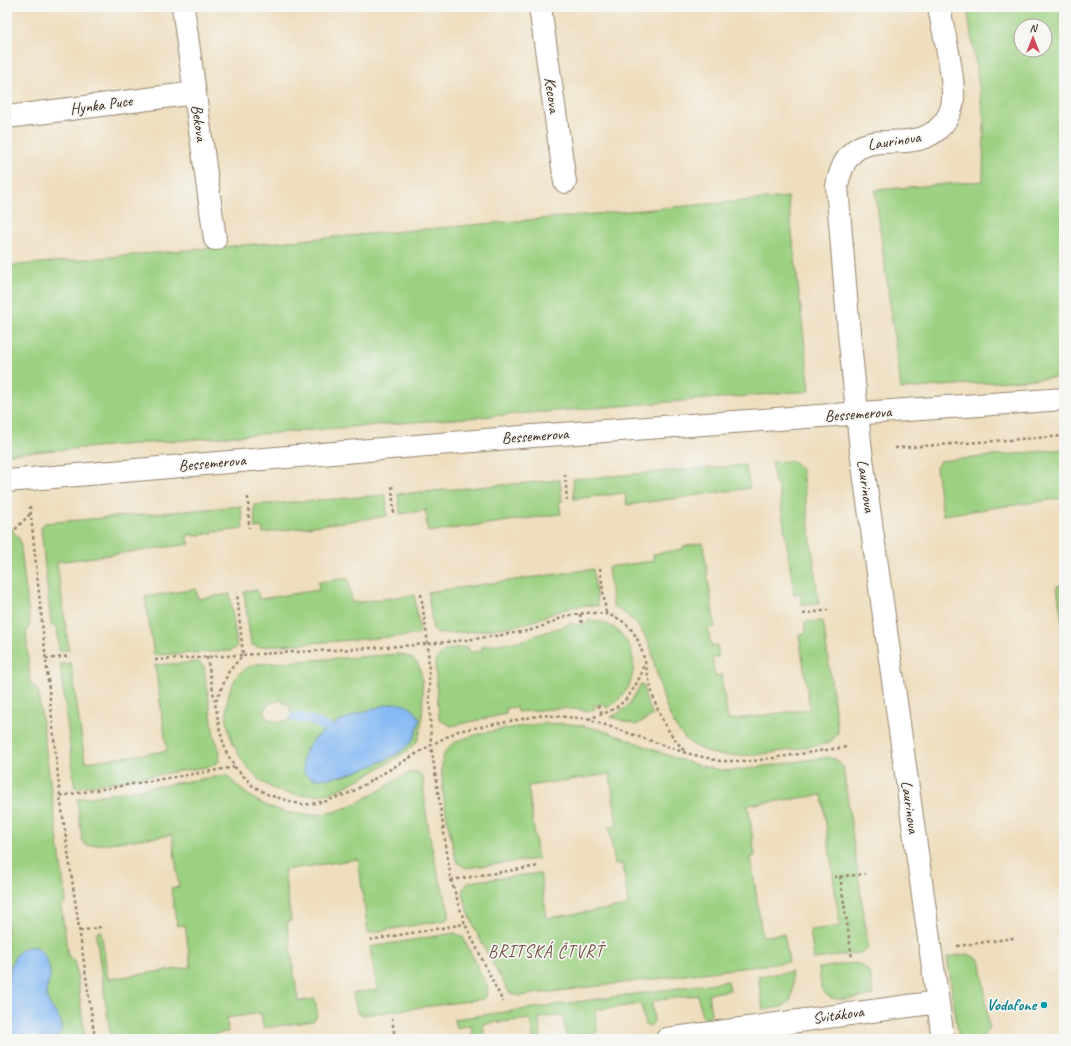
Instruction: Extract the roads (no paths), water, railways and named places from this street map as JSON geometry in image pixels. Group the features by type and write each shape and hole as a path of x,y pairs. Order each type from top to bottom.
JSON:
{"street":[{"name":"Bekova","path":"183,7 215,239"},
{"name":"Kecova","path":"540,7 565,182"},
{"name":"Laurinova","path":"939,7 952,81 953,102 947,119 936,132 921,139 870,144 859,147 847,158 840,172 837,186 857,414 890,671 943,1039"},
{"name":"Hynka Puce","path":"7,117 195,93"},
{"name":"Bessemerova","path":"7,481 525,436 1064,399"},
{"name":"Svitákova","path":"667,1039 938,1002"}],"water":[{"path":"394,703 403,704 409,707 420,719 414,737 404,749 381,762 338,777 315,779 304,773 303,758 308,746 317,736 328,728 355,715"},
{"path":"26,947 35,947 39,949 45,956 48,965 50,977 46,995 49,1003 59,1018 62,1028 56,1039 7,1039 6,1002 9,974 12,962 18,953"}],"waterway":[{"path":"294,717 311,720 328,728"}],"place":[{"name":"Vodafone","path":"1044,1005"}],"district":[{"name":"BRITSKÁ ČTVRŤ","path":"546,951"}]}
